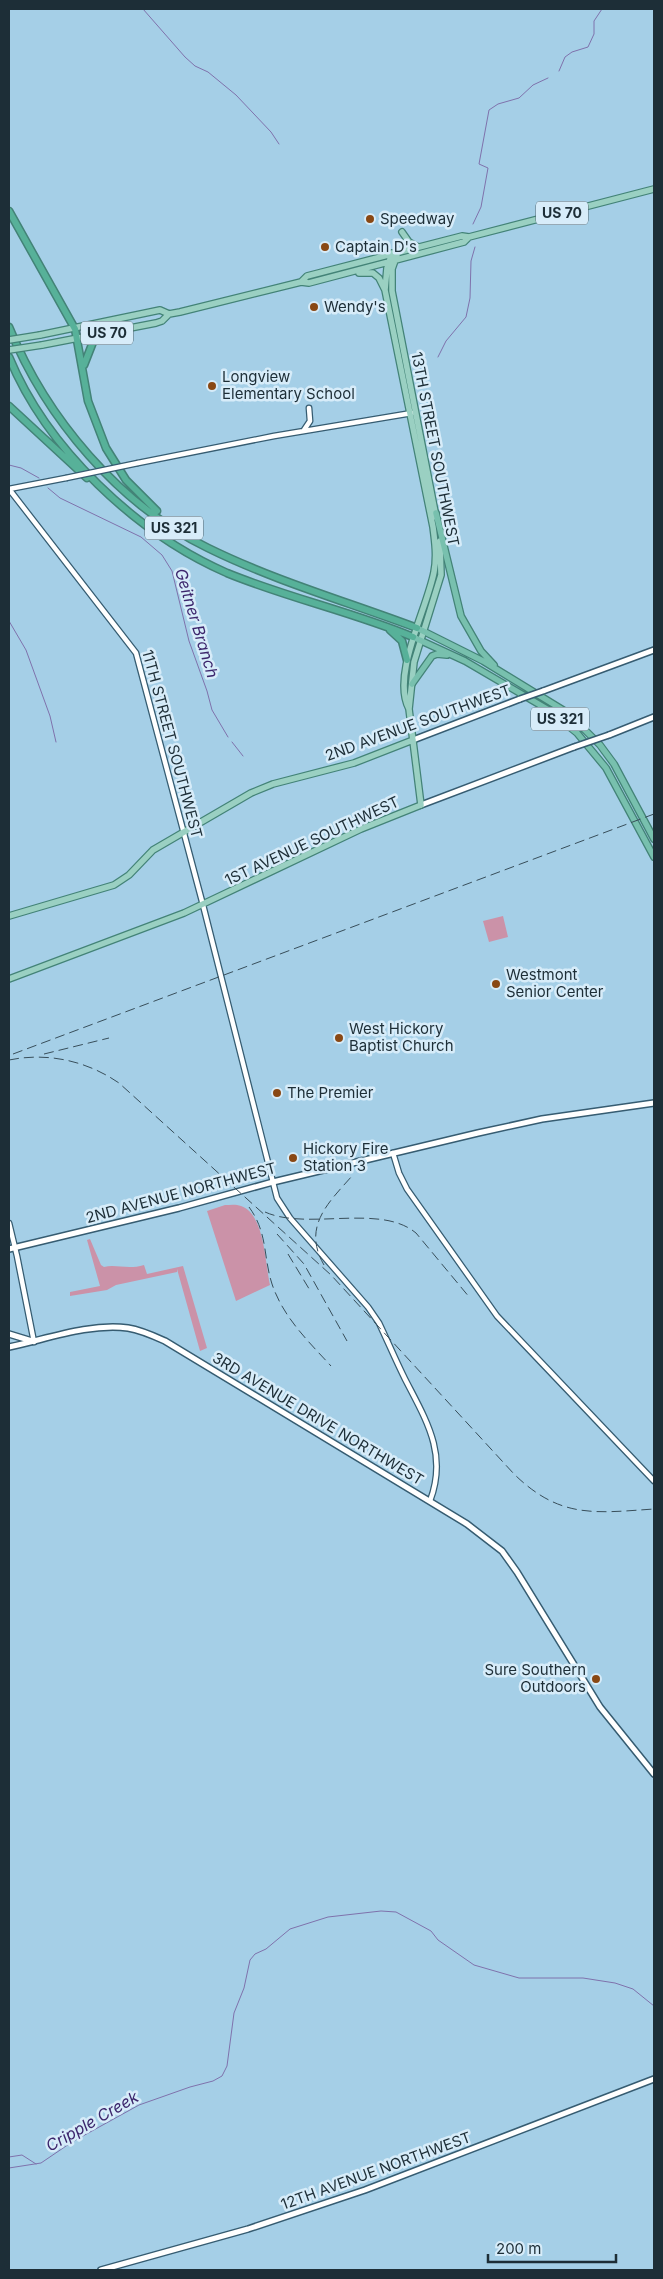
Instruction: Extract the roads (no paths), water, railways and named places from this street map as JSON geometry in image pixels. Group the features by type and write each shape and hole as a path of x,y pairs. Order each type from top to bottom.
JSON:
{"highway":[{"path":"9,211 75,328 92,415 102,442 116,466 138,494 158,512 222,554"},
{"name":"US 321","path":"9,327 42,391 65,425 90,456 121,487 154,514 200,544 256,569 424,630 501,671 568,713 600,745 633,796 654,839"},
{"path":"83,366 93,342 104,334"},
{"name":"US 321","path":"9,357 27,393 45,422 76,459 116,501 166,540 206,563 250,581 383,624 421,640 466,661 547,709 577,733 606,768 654,857"},
{"path":"9,406 102,492 116,501"},
{"path":"436,513 454,592 464,622 480,651 501,671"},
{"path":"383,624 402,641 408,660"},
{"path":"412,684 432,656 443,654 466,661"}],"main road":[{"name":"US 70","path":"301,282 307,276 462,236 469,237 654,189"},
{"path":"402,232 409,242 418,247"},
{"name":"US 70","path":"9,350 78,339 162,321 169,314 301,282 309,283 464,242 469,237"},
{"name":"13TH STREET SOUTHWEST","path":"395,253 386,274 386,290 436,513 442,562 439,583 414,662 409,709"},
{"name":"13TH STREET SOUTHWEST","path":"392,261 392,292 436,553 432,579 413,637 408,660 405,696 409,709 421,805"},
{"path":"328,278 334,279 368,272 376,275 386,290"},
{"name":"US 70","path":"9,340 160,310 169,314"},
{"name":"2ND AVENUE SOUTHWEST","path":"9,916 111,887 129,875 154,850 262,788 354,763 654,650"},
{"name":"1ST AVENUE SOUTHWEST","path":"9,978 203,905 361,829 654,717"},
{"name":"2ND AVENUE NORTHWEST","path":"11,1250 179,1208 273,1182 542,1118 654,1103"},
{"name":"3RD AVENUE DRIVE NORTHWEST","path":"9,1347 95,1328 138,1330 165,1342 430,1501 478,1532 502,1551 527,1587 594,1697 621,1735 654,1774"},
{"path":"9,1334 34,1342"},
{"name":"12TH AVENUE NORTHWEST","path":"101,2270 248,2229 364,2190 654,2079"}],"street":[{"path":"303,431 310,421 309,408"},
{"path":"9,489 303,431 413,413"},
{"name":"11TH STREET SOUTHWEST","path":"9,489 136,653 203,905 278,1200 290,1218 368,1307 379,1323 432,1432 437,1464 435,1485 430,1501"},
{"path":"393,1153 403,1183 497,1316 654,1481"},
{"path":"9,1223 11,1250 34,1342"}],"waterway":[{"path":"143,9 185,57 195,66 208,72 236,95 271,132 279,144"},
{"path":"559,71 565,57 572,52 588,47 594,34 594,21 602,9"},
{"path":"473,224 481,207 488,168 479,164 489,110 498,104 519,98 533,85 548,78"},
{"path":"438,357 446,341 466,317 470,298 471,261 475,247"},
{"name":"Geitner Branch","path":"9,465 21,468 39,478"},
{"name":"Geitner Branch","path":"48,488 60,498 141,537 162,555 172,571 189,641 212,710 228,737"},
{"path":"9,621 26,650 50,716 56,742"},
{"name":"Geitner Branch","path":"232,742 243,756"},
{"name":"Cripple Creek","path":"9,2168 41,2163 72,2142 139,2105 213,2081 222,2076 227,2066 234,2013 244,1988 250,1960 255,1954 266,1949 290,1929 328,1917 381,1911 396,1912 431,1931 438,1940 474,1965 519,1978 583,1978 615,1983 633,1989 654,2006"},
{"name":"Cripple Creek","path":"9,2157 22,2155 36,2164"}],"railway":[{"path":"13,1054 654,814"},
{"path":"44,1054 109,1038"},
{"path":"9,1060 38,1057 67,1060 94,1069 119,1083 331,1275 514,1474 531,1489 547,1499 579,1510 614,1512 654,1509"},
{"path":"324,1265 318,1251 317,1227 327,1206 352,1176"},
{"path":"249,1207 262,1235 269,1274 277,1296 289,1318 331,1366"},
{"path":"265,1212 282,1217 301,1219 363,1218 401,1224 416,1233 470,1298"},
{"path":"277,1234 304,1264 347,1341"},
{"path":"288,1254 311,1292"}],"place":[{"name":"Speedway","path":"370,219"},
{"name":"Captain D's","path":"325,247"},
{"name":"Wendy's","path":"314,307"},
{"name":"Longview Elementary School","path":"212,386"},
{"name":"Westmont Senior Center","path":"496,984"},
{"name":"West Hickory Baptist Church","path":"339,1038"},
{"name":"The Premier","path":"277,1093"},
{"name":"Hickory Fire Station 3","path":"293,1158"},
{"name":"Sure Southern Outdoors","path":"596,1679"}]}
